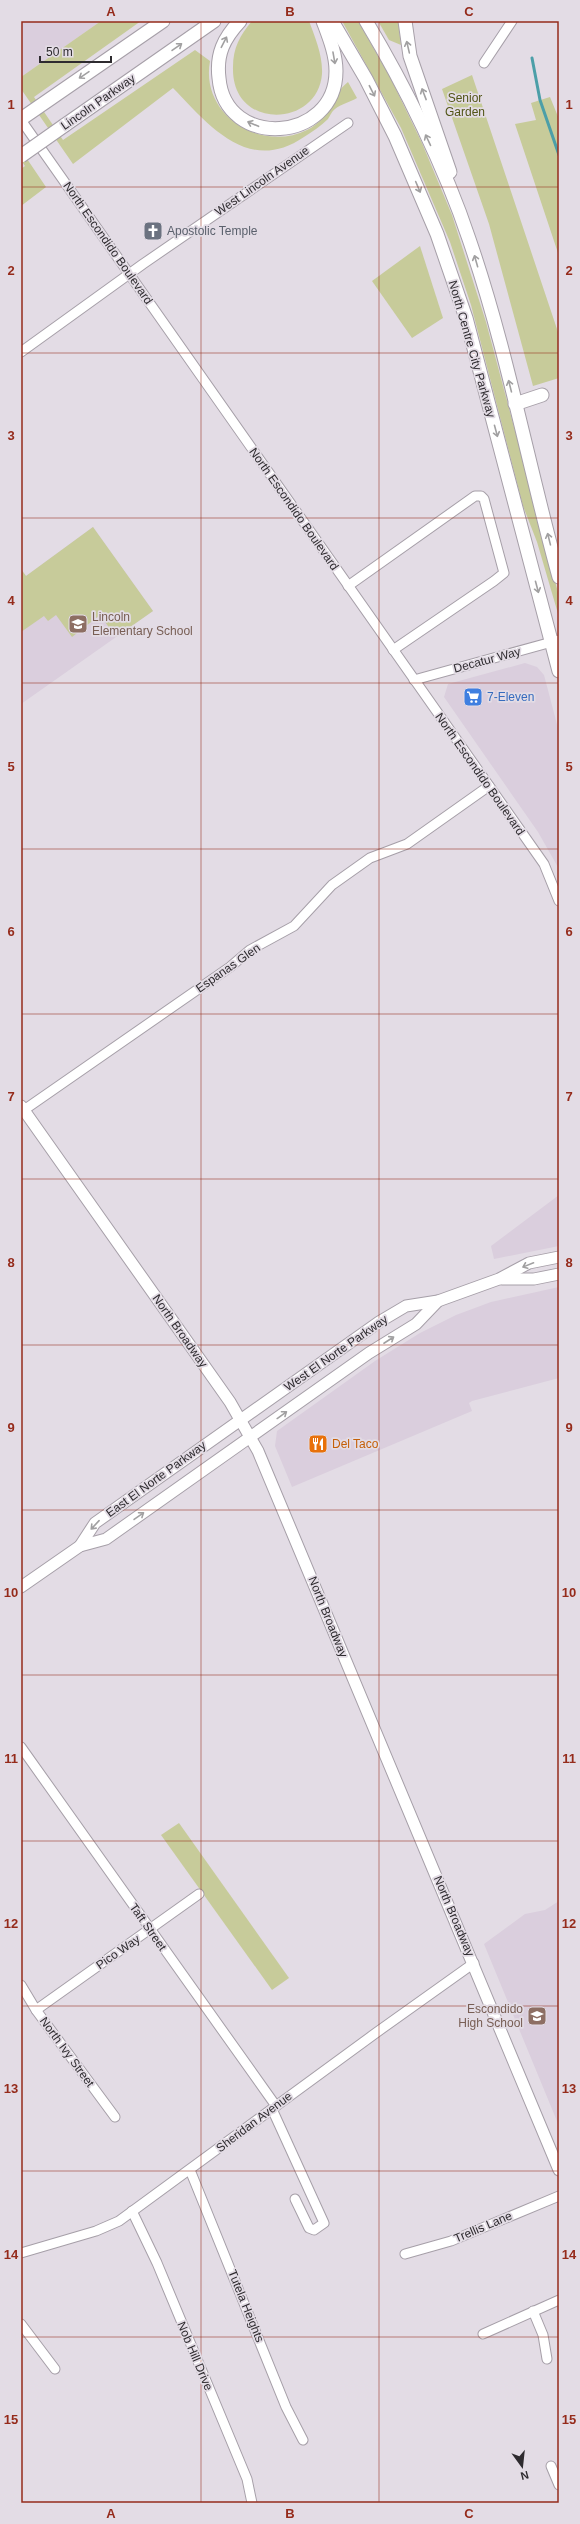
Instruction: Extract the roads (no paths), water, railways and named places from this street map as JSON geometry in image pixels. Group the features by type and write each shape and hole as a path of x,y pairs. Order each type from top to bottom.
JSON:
{"highway":[{"path":"21,120 162,21"},
{"name":"Lincoln Parkway","path":"21,156 214,21"},
{"path":"240,21 222,43 218,72 222,94 226,102 242,119 252,124 274,129 297,126 307,121 320,111 328,100 336,72 331,42 323,21"},
{"name":"North Centre City Parkway","path":"332,21 366,79 392,131 437,234 466,318 555,641 559,671"},
{"path":"366,21 384,50 431,147 469,238"},
{"path":"405,21 410,56 433,120 469,238 515,404 559,577"},
{"path":"515,404 542,395"}],"main road":[{"name":"North Broadway","path":"22,1108 240,1420 259,1453 402,1798 474,1963 559,2170"},
{"name":"West El Norte Parkway","path":"240,1420 379,1322 406,1306 438,1301 499,1279 529,1263 559,1257"},
{"name":"West El Norte Parkway","path":"499,1279 534,1279 559,1274"},
{"name":"West El Norte Parkway","path":"250,1438 369,1353 416,1324 438,1301"},
{"name":"East El Norte Parkway","path":"80,1546 95,1523 240,1420"},
{"name":"East El Norte Parkway","path":"21,1587 80,1546 106,1539 250,1438"}],"street":[{"path":"484,63 512,21"},
{"name":"North Escondido Boulevard","path":"21,120 392,650 544,864 559,901"},
{"name":"West Lincoln Avenue","path":"21,352 129,274 348,123"},
{"path":"348,586 475,496 481,496 484,498 504,573 392,650"},
{"name":"Decatur Way","path":"414,680 555,641"},
{"name":"Espanas Glen","path":"22,1108 230,967 250,950 294,926 332,885 370,858 407,844 489,786"},
{"name":"Taft Street","path":"21,1747 274,2108 324,2223 314,2230 309,2228 295,2199"},
{"name":"Pico Way","path":"36,2010 199,1894"},
{"name":"Sheridan Avenue","path":"21,2253 107,2227 132,2211 474,1963"},
{"name":"North Ivy Street","path":"21,1986 36,2010 115,2117"},
{"name":"Tutela Heights","path":"190,2170 286,2407 303,2440"},
{"name":"Trellis Lane","path":"405,2254 446,2243 559,2196"},
{"name":"Nob Hill Drive","path":"132,2211 157,2263 247,2479 252,2503"},
{"path":"483,2334 559,2300"},
{"path":"533,2311 543,2335 547,2359"},
{"path":"21,2324 55,2368"},
{"path":"550,2466 559,2485"}],"waterway":[{"path":"532,58 540,100 559,155"}],"place":[{"name":"Apostolic Temple","path":"153,231"},
{"name":"Lincoln Elementary School","path":"78,624"},
{"name":"7-Eleven","path":"473,697"},
{"name":"Del Taco","path":"318,1444"},
{"name":"Escondido High School","path":"537,2016"}],"park label":[{"name":"Senior Garden","path":"465,105"}]}
